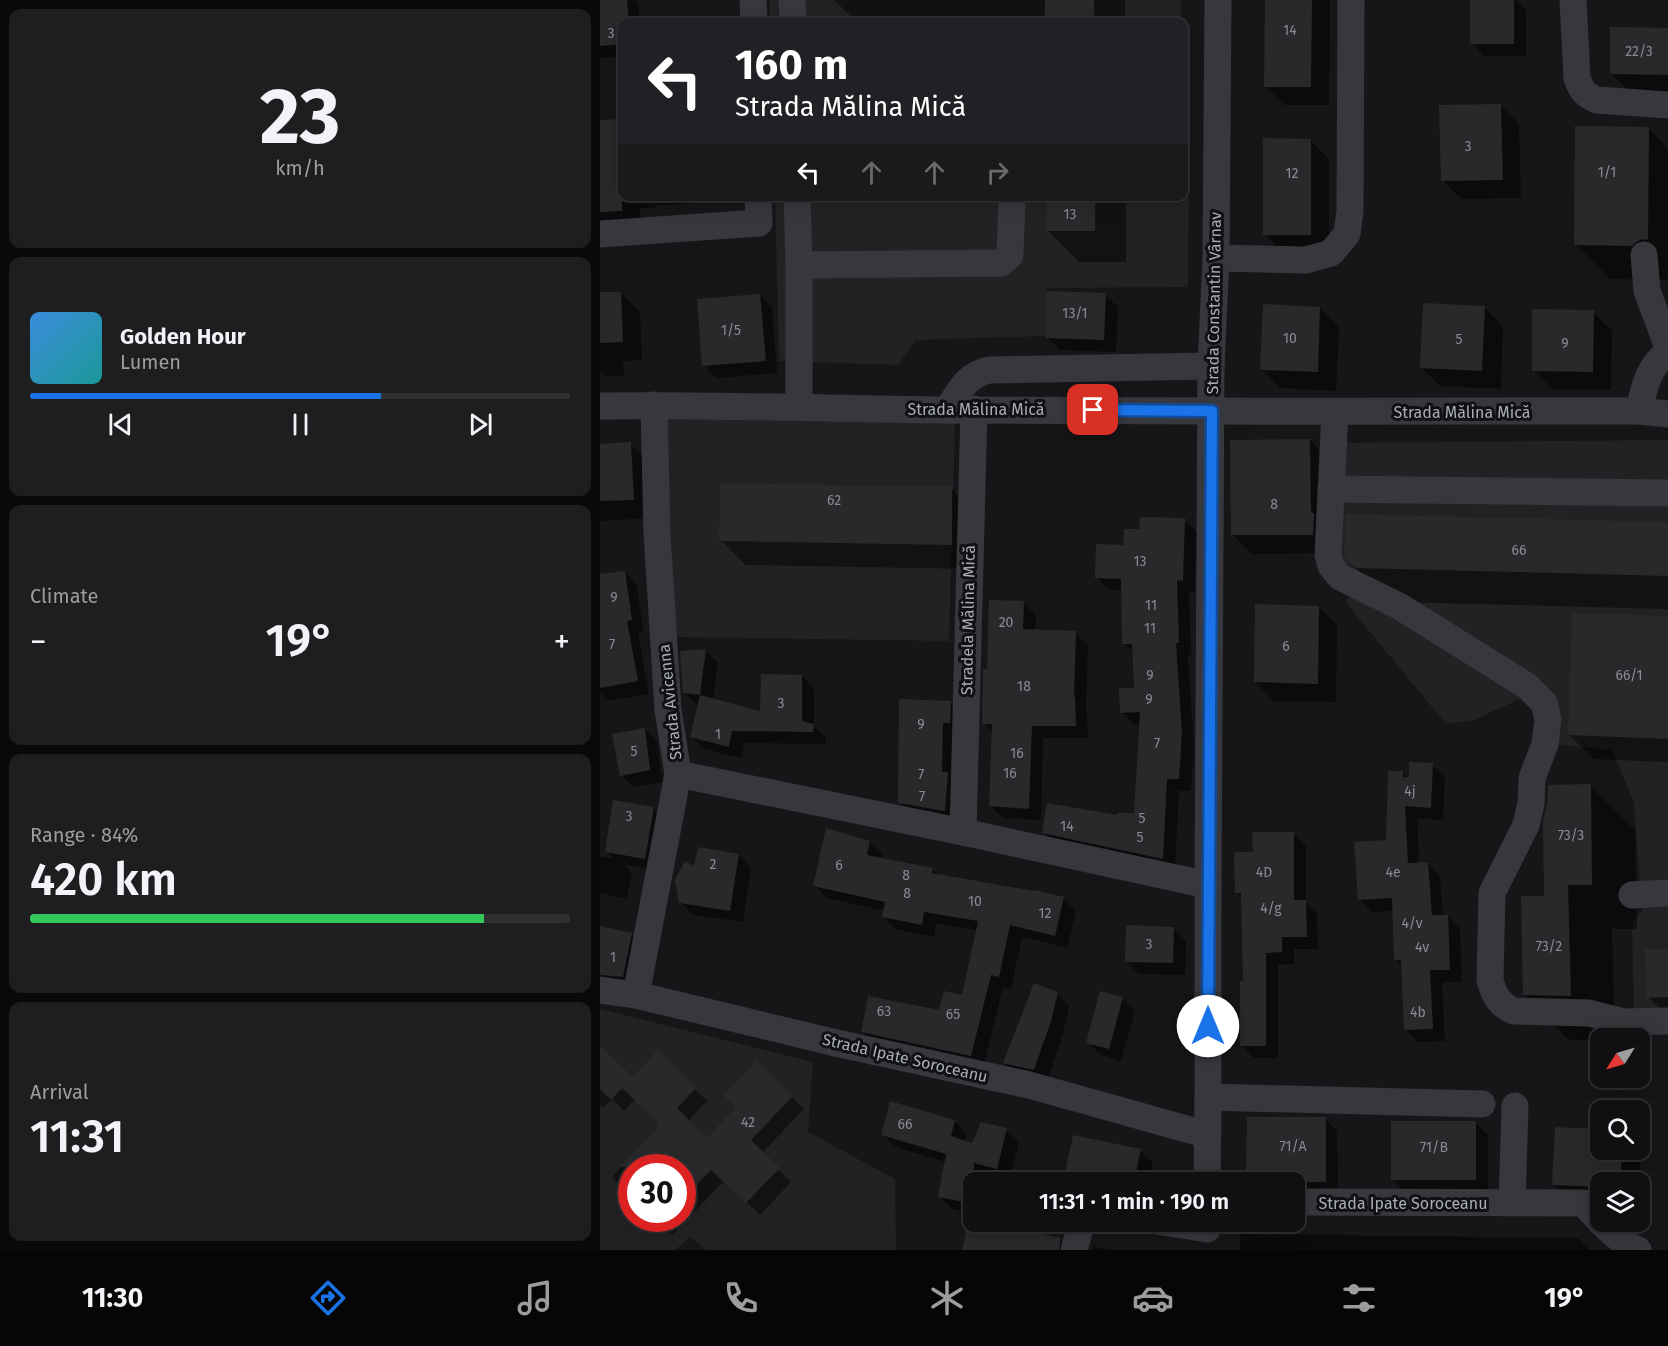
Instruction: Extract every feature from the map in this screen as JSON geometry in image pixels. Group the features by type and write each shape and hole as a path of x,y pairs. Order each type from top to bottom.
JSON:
{"street":[{"path":"753,0 754,18"},
{"path":"792,0 793,18"},
{"name":"Strada Constantin Vârnav","path":"1207,1172 1211,366 1216,258 1218,0"},
{"path":"1216,258 1306,260 1331,253 1347,234 1350,211 1351,0"},
{"path":"1581,0 1573,0 1577,78 1580,89 1587,96 1597,100 1668,105"},
{"path":"798,201 799,407"},
{"path":"799,265 1001,263 1010,255 1012,201"},
{"path":"600,234 759,210 770,227 792,250 799,265"},
{"path":"1644,255 1647,291 1668,347"},
{"path":"1639,411 1644,386 1651,371 1659,359 1668,352"},
{"path":"947,410 968,380 977,373 989,370 1211,366"},
{"name":"Strada Avicenna","path":"636,995 678,774 668,710 657,533 654,405"},
{"name":"Strada Mălina Mică","path":"600,406 1335,412 1639,411 1668,414"},
{"name":"Stradela Mălina Mică","path":"963,832 974,409"},
{"path":"1335,412 1328,555 1331,566 1340,577 1399,606 1527,686 1544,703 1548,719 1545,744 1532,778 1531,804 1526,825 1492,893 1490,980 1493,991 1505,1008 1514,1011 1588,1013 1624,1022 1668,1021"},
{"path":"1331,489 1668,493"},
{"path":"678,774 1208,885"},
{"path":"1632,895 1668,893"},
{"name":"Strada Ipate Soroceanu","path":"600,990 636,995 1029,1086 1208,1135"},
{"path":"1208,1097 1482,1104"},
{"name":"Strada Ipate Soroceanu","path":"1512,1203 1515,1106"},
{"name":"Strada Ipate Soroceanu","path":"1305,1202 1583,1203 1629,1246 1638,1250"},
{"path":"1074,1250 1079,1232"}],"shaded area":[{"path":"770,0 1181,0 1181,18 770,18"},
{"path":"1188,58 1190,58 1188,287 1047,288 1046,336 916,340 898,365 779,361 775,201 1188,201"},
{"path":"666,417 955,421 949,641 675,637"},
{"path":"1668,440 1668,1016 1634,1017 1632,923 1642,911 1634,803 1612,750 1551,744 1526,696 1474,720 1446,724 1346,603 1350,593 1335,543 1340,443"},
{"path":"600,1009 813,1062 808,1132 895,1179 896,1250 706,1250 690,1237 675,1250 600,1250"}],"building":[{"path":"600,0 627,0 629,18 618,18 618,44 600,46"},
{"path":"1045,0 1094,0 1094,18 1045,18"},
{"path":"1265,0 1312,0 1311,87 1264,87"},
{"path":"1470,0 1514,0 1514,44 1470,44"},
{"path":"1610,27 1668,28 1668,75 1610,74"},
{"path":"1501,104 1503,180 1441,181 1439,105"},
{"path":"618,119 618,201 622,201 622,211 600,212 600,120"},
{"path":"1575,126 1649,127 1648,240 1642,239 1632,246 1574,245"},
{"path":"1263,138 1311,139 1311,235 1263,235"},
{"path":"1046,201 1095,201 1095,231 1046,231"},
{"path":"1047,291 1106,293 1104,340 1046,338"},
{"path":"600,292 621,292 623,342 600,343"},
{"path":"760,294 766,361 702,366 697,299"},
{"path":"1423,303 1485,306 1482,371 1420,368"},
{"path":"1263,304 1320,307 1318,372 1260,370"},
{"path":"1532,309 1594,310 1593,372 1532,371"},
{"path":"1310,439 1313,535 1231,535 1230,440"},
{"path":"631,442 634,500 600,501 600,444"},
{"path":"720,483 952,487 952,545 719,541"},
{"path":"1346,514 1668,522 1668,576 1358,568 1345,559"},
{"path":"1140,517 1185,518 1183,581 1177,580 1179,643 1176,643 1182,733 1179,779 1167,779 1163,859 1042,833 1047,803 1117,815 1117,813 1134,813 1140,712 1120,713 1119,688 1134,688 1132,644 1122,644 1121,579 1095,578 1096,544 1123,545 1124,529 1139,529"},
{"path":"625,571 632,620 627,621 638,681 600,688 600,574"},
{"path":"989,600 1024,601 1023,629 1076,631 1074,697 1076,726 1032,726 1029,809 989,806 992,724 982,724 983,669 987,669"},
{"path":"1255,604 1319,606 1318,684 1254,682"},
{"path":"1572,613 1668,616 1668,739 1568,735"},
{"path":"706,649 700,695 683,693 680,651"},
{"path":"761,674 802,675 802,721 814,724 813,732 732,731 729,747 690,737 700,695 760,711"},
{"path":"899,699 951,701 950,723 943,723 942,772 948,772 945,811 898,803"},
{"path":"645,728 650,770 620,776 612,734"},
{"path":"1409,762 1433,763 1431,808 1405,806 1408,863 1428,862 1432,915 1448,915 1450,970 1430,970 1433,1029 1404,1030 1401,960 1394,960 1392,898 1358,900 1354,842 1386,840 1388,771 1403,771 1403,777 1409,777"},
{"path":"1591,784 1592,885 1568,885 1571,996 1523,995 1521,896 1544,896 1543,821 1548,785"},
{"path":"613,800 654,807 645,859 605,852"},
{"path":"826,828 870,841 867,855 933,868 932,873 1064,897 1055,936 1010,925 999,977 991,975 971,1056 861,1032 868,996 939,1010 944,991 962,995 978,921 924,912 922,925 882,917 885,902 813,886"},
{"path":"1252,832 1294,832 1294,900 1306,900 1307,937 1282,937 1282,952 1266,953 1266,1046 1240,1046 1240,981 1243,981 1241,893 1235,893 1234,852 1253,852"},
{"path":"698,847 739,854 730,911 679,903 675,880 685,861 694,866"},
{"path":"1126,925 1174,927 1173,963 1125,962"},
{"path":"600,926 632,933 623,977 600,975"},
{"path":"1645,949 1668,949 1668,997 1647,998"},
{"path":"1034,983 1058,992 1051,1021 1034,1070 1003,1063"},
{"path":"1100,991 1123,997 1109,1049 1086,1043"},
{"path":"600,1046 633,1077 611,1100 600,1089"},
{"path":"658,1050 696,1088 677,1108 707,1138 736,1107 723,1095 757,1060 793,1096 751,1140 780,1168 746,1203 711,1170 696,1185 696,1154 632,1154 660,1125 622,1088"},
{"path":"890,1101 955,1120 951,1136 972,1143 981,1122 1007,1128 997,1169 974,1163 974,1172 963,1172 963,1202 938,1197 946,1154 881,1135"},
{"path":"1247,1117 1326,1117 1326,1182 1305,1182 1305,1172 1246,1172"},
{"path":"1391,1121 1476,1121 1476,1180 1391,1180"},
{"path":"1555,1127 1590,1129 1590,1160 1621,1160 1621,1172 1590,1172 1590,1187 1552,1185"},
{"path":"1073,1135 1141,1149 1136,1172 1065,1172"},
{"path":"966,1232 1033,1232 1061,1238 1059,1250 962,1250"}],"route":[{"path":"1093,410 1212,411 1208,1026"}]}
